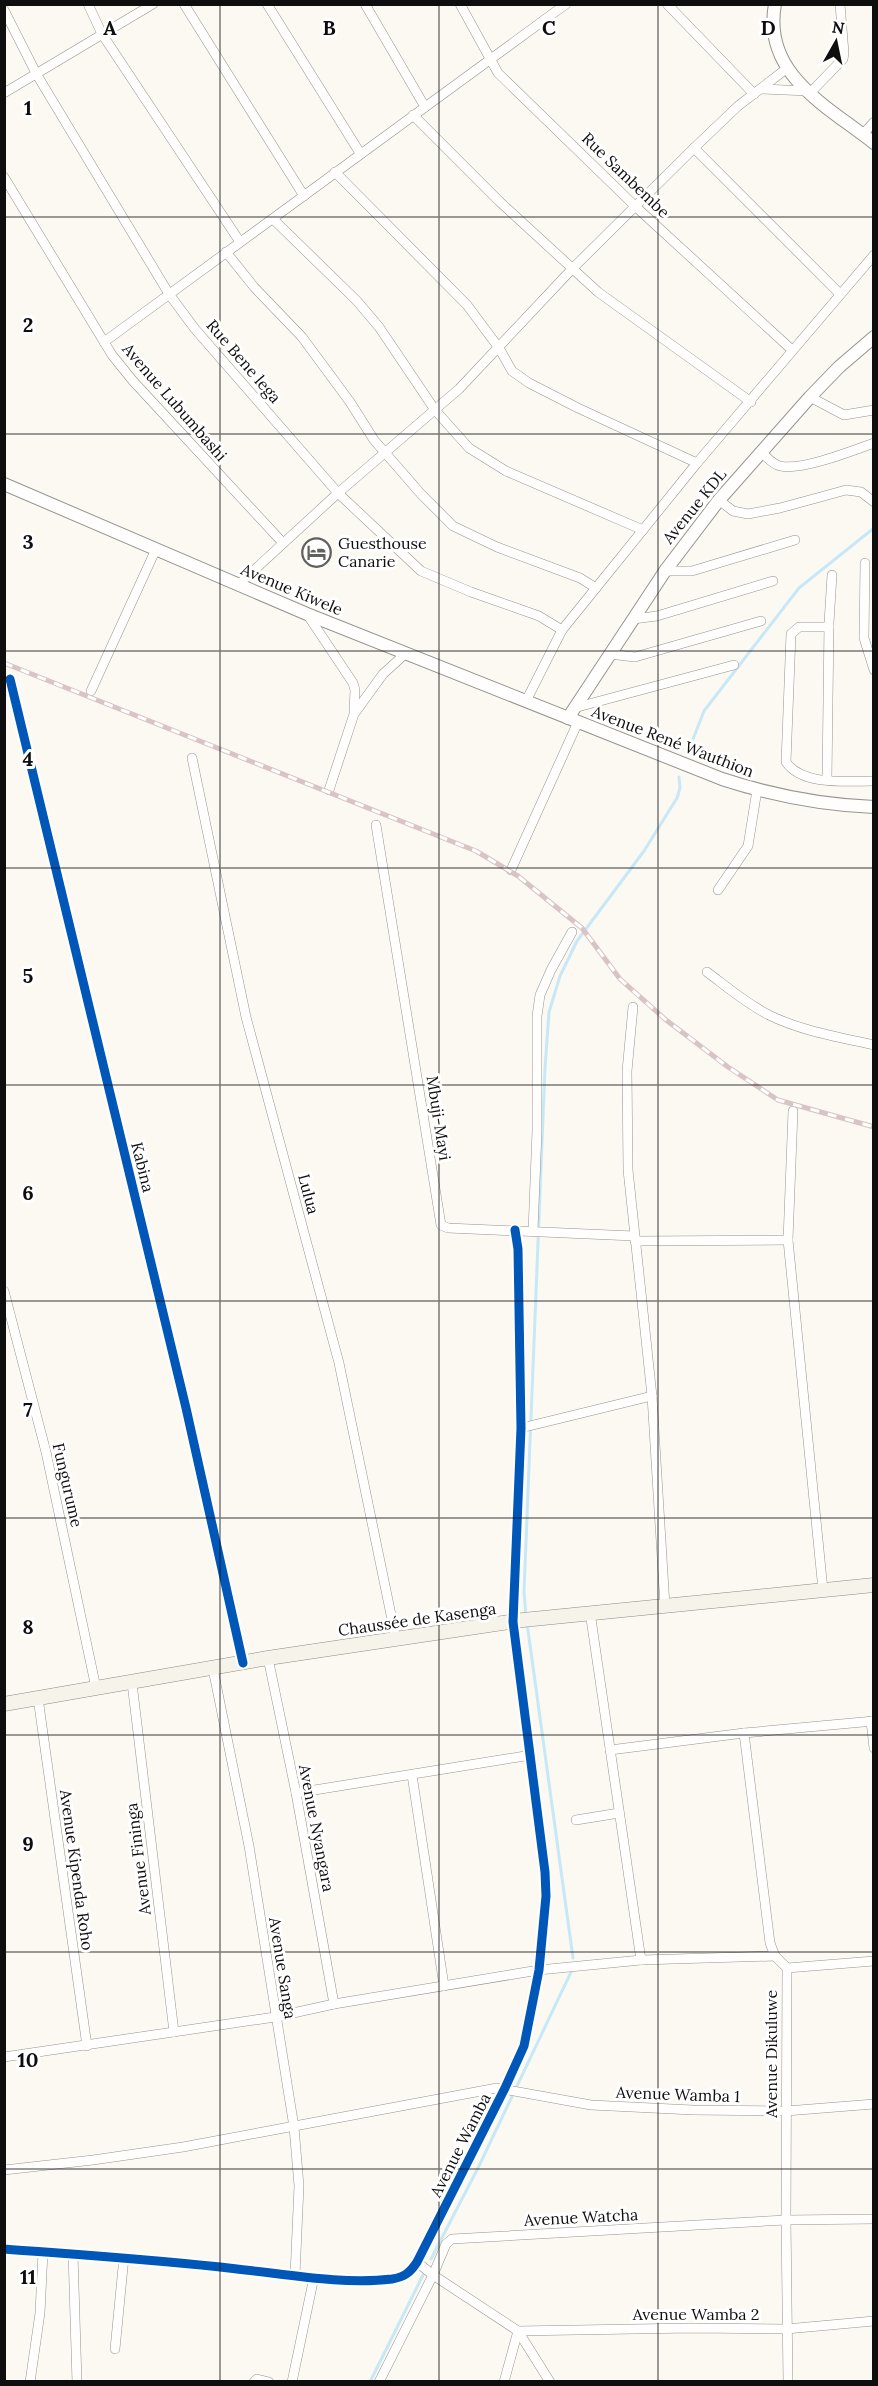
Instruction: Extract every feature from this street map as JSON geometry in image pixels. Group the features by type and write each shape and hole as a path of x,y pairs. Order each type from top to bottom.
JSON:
{"main road":[{"name":"Chaussée de Kasenga","path":"4,1704 268,1658 523,1620 873,1586"}],"street":[{"path":"88,4 102,34 240,242"},
{"path":"4,93 153,4"},
{"path":"184,4 304,196"},
{"path":"267,4 360,153"},
{"path":"365,4 425,107"},
{"name":"Rue Sambembe","path":"460,4 498,73 636,207 792,350"},
{"path":"775,4 772,26 774,39 786,69 809,92 873,143"},
{"path":"672,6 757,92 809,92 843,58 840,4"},
{"path":"104,342 561,6"},
{"name":"Rue Bene lega","path":"4,10 37,75 169,294 195,329 339,493 421,571 471,592 539,616 562,630"},
{"path":"239,584 282,543 435,410 499,348 572,269 694,148 738,106 786,69"},
{"path":"413,115 500,202 572,269 625,314 751,402"},
{"path":"863,134 873,122"},
{"path":"694,148 840,294"},
{"path":"335,172 467,305 499,348 512,371 578,408 697,463"},
{"name":"Avenue Lubumbashi","path":"4,177 104,342 133,381 282,543"},
{"path":"273,219 364,309 379,327 435,410 469,448 488,462 643,530"},
{"path":"226,252 254,287 302,337 350,402 374,440 421,494 453,526 497,548 580,578 596,588"},
{"path":"526,701 562,630 697,463 751,402 873,255"},
{"name":"Avenue KDL","path":"574,716 609,654 665,571 719,500 810,397 873,337"},
{"path":"810,397 844,416 873,410"},
{"path":"761,452 771,462 785,467 827,459 873,443"},
{"name":"Avenue Kiwele","path":"4,484 405,654 526,701 574,716"},
{"path":"719,500 733,511 748,514 846,490 861,492 873,502"},
{"path":"665,571 692,571 795,540"},
{"path":"91,691 156,549"},
{"path":"866,563 864,638 873,670"},
{"path":"827,779 832,575"},
{"path":"633,619 657,616 773,581"},
{"path":"307,614 353,683 355,690 354,714 328,790"},
{"path":"609,654 635,657 761,621"},
{"path":"829,627 799,627 791,634 785,756 788,766 796,772 827,779 873,781"},
{"path":"354,714 383,674 405,654"},
{"path":"511,870 574,716 734,665"},
{"name":"Kabina","path":"10,679 183,1396 243,1663"},
{"name":"Avenue René Wauthion","path":"574,716 722,779 757,790 818,801 873,807"},
{"name":"Lulua","path":"192,758 246,1017 339,1363 396,1639"},
{"path":"718,890 748,846 757,790"},
{"name":"Mbuji-Mayi","path":"376,825 440,1221 444,1227 635,1238 788,1240"},
{"path":"533,1231 537,1131 537,1016 540,995 547,978 572,932"},
{"path":"707,972 741,998 769,1015 816,1031 873,1045"},
{"path":"633,1007 627,1071 628,1170 652,1396 665,1606"},
{"path":"792,1111 788,1240 824,1590"},
{"name":"Avenue Wamba","path":"4,2249 124,2257 314,2277 389,2279 404,2276 417,2262 512,2090 524,2046 539,1970 546,1882 531,1755 523,1620 518,1250 515,1230"},
{"name":"Fungurume","path":"4,1291 46,1452 96,1688"},
{"path":"520,1428 652,1396"},
{"path":"590,1612 641,1960"},
{"name":"Avenue Nyangara","path":"268,1658 296,1793 334,2004"},
{"name":"Avenue Sanga","path":"213,1669 249,1846 294,2127 299,2186 295,2275"},
{"name":"Avenue Fininga","path":"132,1683 174,2032"},
{"name":"Avenue Kipenda Roho","path":"38,1698 87,2046"},
{"path":"610,1750 744,1733 872,1721 873,1748"},
{"path":"4,2057 275,2017 334,2004 539,1970 641,1960 775,1956 770,1943 744,1733"},
{"path":"296,1793 531,1755"},
{"path":"412,1775 444,1986"},
{"path":"576,1820 619,1812"},
{"name":"Avenue Dikuluwe","path":"775,1956 787,1968 786,2330 788,2382"},
{"path":"787,1968 873,1961"},
{"name":"Avenue Wamba 1","path":"4,2170 126,2156 294,2127 478,2091 512,2090 591,2105 735,2112 786,2111 873,2104"},
{"name":"Avenue Watcha","path":"379,2382 433,2276 446,2244 452,2239 786,2220 873,2218"},
{"path":"30,2382 40,2313 43,2252"},
{"path":"73,2253 77,2382"},
{"path":"115,2349 124,2257"},
{"path":"417,2262 433,2276 518,2331 550,2382"},
{"path":"292,2382 314,2277"},
{"name":"Avenue Wamba 2","path":"518,2331 692,2328 786,2330 873,2321"},
{"path":"504,2382 518,2331"},
{"path":"254,2382 257,2379 269,2382"}],"waterway":[{"path":"688,752 704,711 799,588 874,528"},
{"path":"526,1616 524,1592 549,1012 560,976 577,941 644,851 677,798 680,788 679,777"},
{"path":"527,1623 573,1958"},
{"path":"431,2259 479,2166 572,1970"},
{"path":"370,2382 423,2275"}],"railway":[{"path":"4,663 476,851 518,876 582,928 620,979 666,1020 728,1067 778,1100 874,1127"}],"cycle path":[{"path":"10,679 186,1408 243,1663"},
{"path":"4,2249 179,2263 334,2280 354,2281 400,2277 409,2272 417,2262 505,2088 524,2046 539,1970 546,1896 545,1872 513,1622 521,1428 518,1249 515,1230"}],"place":[{"name":"Guesthouse Canarie","path":"317,552"}]}
